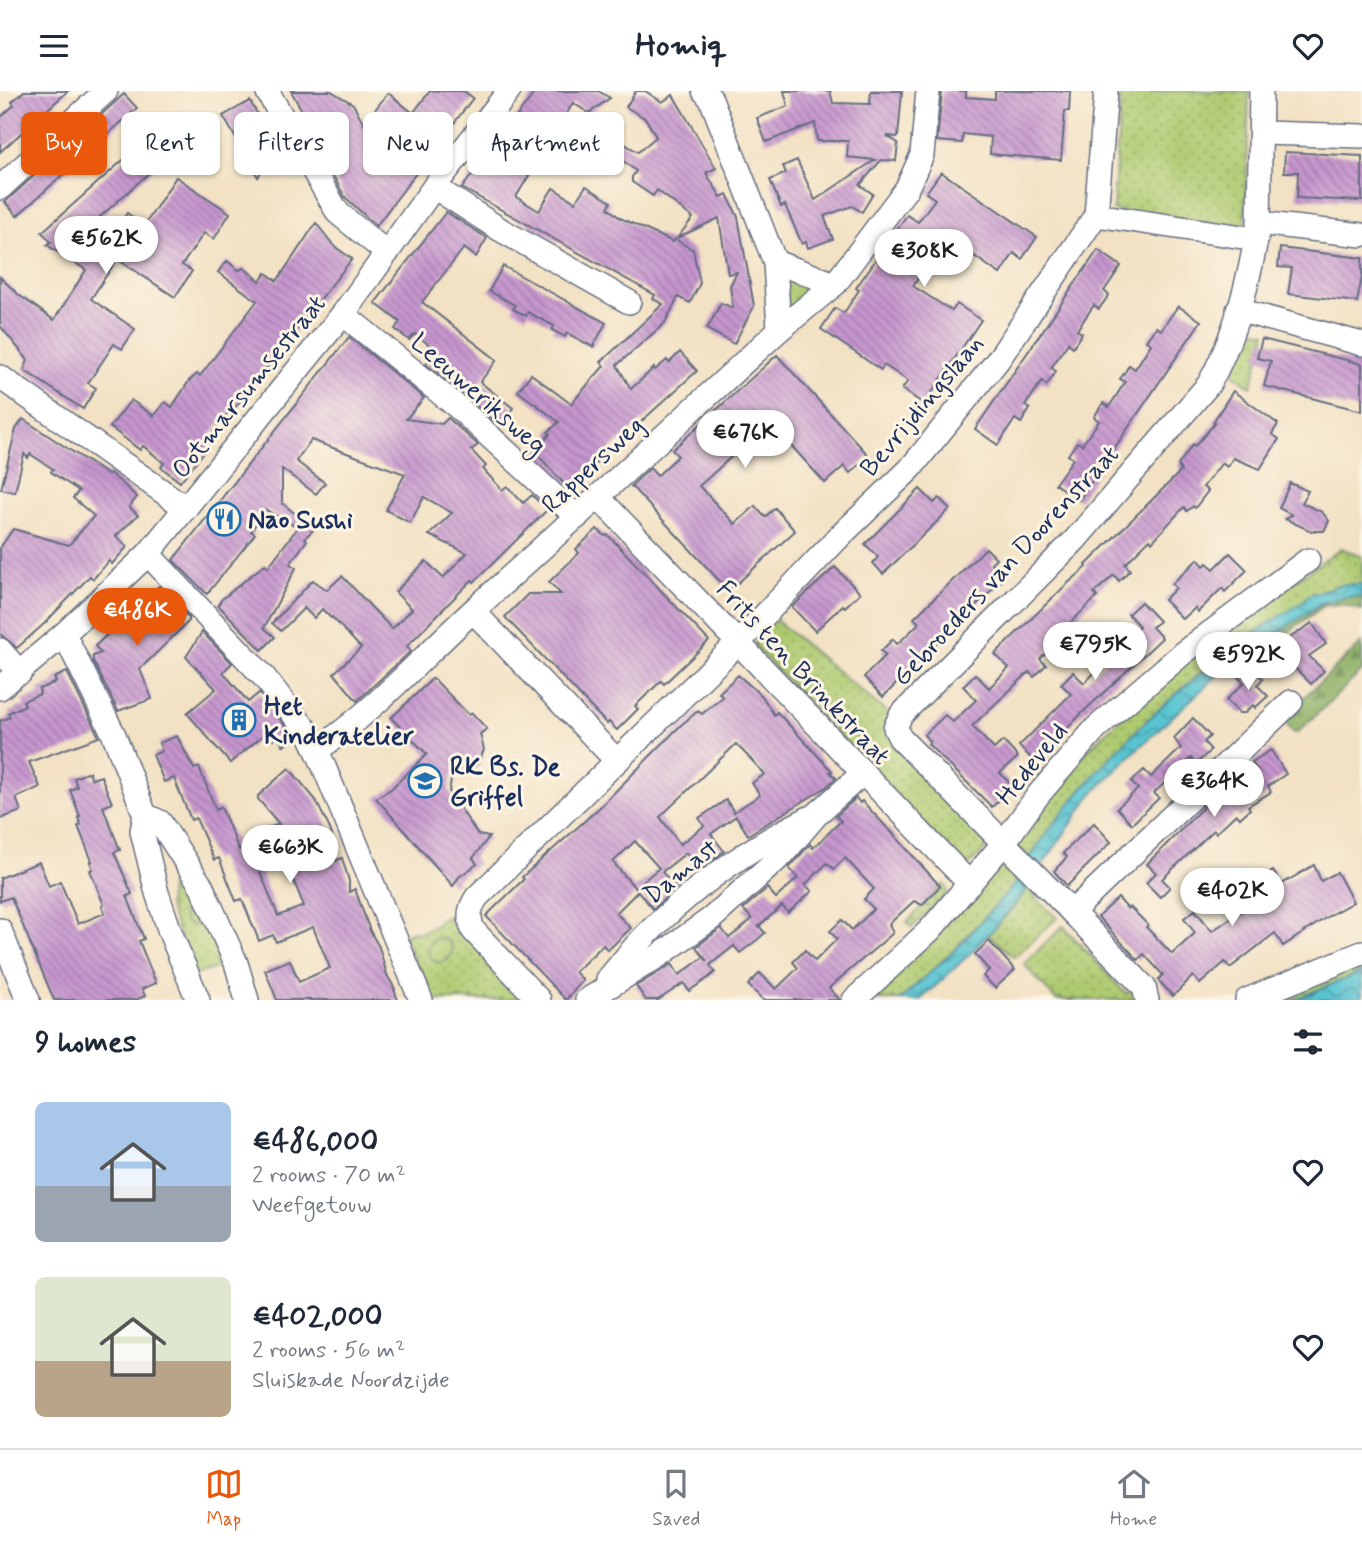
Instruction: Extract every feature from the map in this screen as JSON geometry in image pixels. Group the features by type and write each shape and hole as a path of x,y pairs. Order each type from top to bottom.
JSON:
{"street":[{"path":"0,188 106,91"},
{"path":"267,91 338,213 387,253"},
{"name":"Ootmarsumsestraat","path":"0,688 64,634 148,554 343,314 434,187 509,91"},
{"path":"704,91 711,99 775,262 779,330"},
{"name":"Rappersweg","path":"314,743 379,703 473,611 779,330 835,284 907,188 922,155 929,91"},
{"name":"Bevrijdingslaan","path":"739,642 839,537 910,469 998,360 1096,215 1106,91"},
{"name":"Gebroeders van Doorenstraat","path":"895,728 901,715 1075,540 1209,384 1238,310 1258,231 1261,91"},
{"path":"1261,133 1362,136"},
{"path":"434,187 447,198 629,302"},
{"path":"1096,215 1258,231 1362,235"},
{"path":"775,262 835,284"},
{"path":"1238,310 1362,344"},
{"name":"Leeuweriksweg","path":"343,314 460,409 577,517"},
{"path":"0,377 186,508"},
{"name":"Frits ten Brinkstraat","path":"598,497 970,884"},
{"path":"148,554 264,677 314,743 421,1000"},
{"name":"Hedeveld","path":"854,1000 930,930 1096,728 1183,653 1308,560"},
{"path":"473,611 617,761"},
{"path":"64,634 114,735 145,815 142,831 157,893 198,1000"},
{"path":"539,1000 473,930 469,909 477,897 739,642"},
{"path":"0,649 20,673"},
{"path":"1072,912 1292,702"},
{"name":"Frits ten Brinkstraat","path":"895,728 900,738 1144,987 1147,1000"},
{"name":"Damast","path":"590,997 660,955 712,918 783,854 818,813 862,774"},
{"name":"Damast","path":"590,997 646,935 692,893 770,837 818,813"},
{"path":"145,815 160,822 202,887 236,963 247,1000"},
{"path":"0,930 28,1000"},
{"path":"1247,1000 1362,953"}],"green space":[{"path":"1121,91 1249,91 1245,230 1113,210"},
{"path":"783,275 813,284 812,289 789,315"},
{"path":"1252,329 1266,333 1251,387 1230,371 1244,335"},
{"path":"1341,548 1362,557 1362,584 1339,586 1307,597 1225,655 1188,684 1118,749 1056,820 1029,858 1016,846 1021,832 1076,762 1157,682"},
{"path":"1362,596 1362,610 1340,604 1324,606 1260,652 1254,650 1318,606 1332,600"},
{"path":"773,618 890,715 884,728 986,843 987,848 965,868 755,647 756,637"},
{"path":"1362,643 1362,671 1294,733 1287,725 1286,719 1299,702"},
{"path":"1005,859 1021,874 957,947 900,1000 864,1000 930,942"},
{"path":"178,861 230,963 194,976 168,905 170,886"},
{"path":"944,884 948,891 946,895 912,928 907,922"},
{"path":"1030,884 1039,892 1035,897 1057,918 1014,957 988,935 1016,905"},
{"path":"194,904 204,911 205,915 198,925 194,926 184,919 183,915 190,905"},
{"path":"446,917 454,921 529,1000 430,1000 404,935 415,930 417,934"},
{"path":"1063,926 1126,994 1132,988 1139,1000 1056,1000 1024,964"},
{"path":"440,938 451,945 452,950 445,961 440,962 429,955 428,950 435,939"},
{"path":"1362,962 1362,972 1293,1000 1269,1000"}],"water":[{"path":"1345,584 1362,584 1362,596 1343,597 1321,603 1218,675 1136,750 1092,794 1039,870 1029,858 1056,820 1118,749 1152,716 1225,655 1303,602 1308,595"},
{"path":"1021,874 1030,884 978,945 920,1000 900,1000 958,947"},
{"path":"1362,972 1362,1000 1293,1000"}],"building":[{"path":"24,91 68,91 45,112 21,112 21,133 0,152 0,118 14,105 12,102"},
{"path":"291,91 331,91 353,104 363,122 363,175 415,175 376,226 345,197 333,175 349,175 349,112 303,112"},
{"path":"430,91 464,91 473,98 453,124 453,112 414,112"},
{"path":"536,91 598,91 610,98 590,112 573,103 568,112 520,112"},
{"path":"636,91 645,91 662,102 673,95 716,168 706,173 721,197 727,194 738,217 754,306 734,344 707,329 721,303 733,308 730,286 737,272 728,274 719,218 677,238 693,218 657,190 653,196 632,182 636,171 624,162 624,143 638,152 656,137 646,119 626,107"},
{"path":"784,91 830,91 833,103 870,104 871,91 902,91 898,137 887,136 898,143 896,161 881,160 860,185 873,194 862,212 852,206 824,216 833,239 808,248 806,242 802,244 785,205 781,207 770,180 786,173 783,166 797,160 815,200 875,160 847,157 848,141 817,141 815,123 766,142 757,118 788,106"},
{"path":"942,91 966,91 966,97 995,99 995,91 1070,91 1069,111 1065,111 1061,160 990,154 991,137 963,134 962,143 937,141"},
{"path":"388,93 412,112 373,112"},
{"path":"124,94 137,108 133,112 121,112 121,122 107,135 107,112 104,112"},
{"path":"250,101 256,112 234,112 234,135 223,116"},
{"path":"1285,152 1362,156 1362,201 1297,198 1298,172 1284,172"},
{"path":"121,162 121,175 147,175 72,242 100,258 127,213 144,226 176,177 230,213 214,239 204,233 182,265 192,271 175,297 117,259 91,299 135,329 122,349 114,344 88,383 96,388 83,409 24,370 28,360 0,326 0,277 19,295 54,320 86,270 47,245 51,242 42,232"},
{"path":"941,172 1037,237 1022,259 1014,253 1000,274 947,237 917,280 913,286 952,311 957,304 981,320 924,404 902,389 908,381 884,365 881,370 821,329 835,308 844,313 859,290 856,288 907,215 918,222 935,199 926,193"},
{"path":"35,175 63,175 17,216 5,202"},
{"path":"472,175 529,175 516,197 539,211 553,188 575,202 586,186 611,202 608,208 620,218 673,242 675,239 693,250 700,283 690,303 678,297 665,323 617,365 631,389 654,368 655,370 667,360 669,363 680,352 697,371 568,488 535,452 550,434 548,432 559,422 518,391 531,374 571,404 604,366 601,362 663,304 653,299 655,295 462,188"},
{"path":"446,212 487,238 476,257 464,248 422,302 497,360 480,382 513,408 500,426 426,364 436,350 415,334 409,340 395,329 400,322 375,303"},
{"path":"316,223 334,246 352,259 231,413 229,411 210,436 214,439 180,482 161,467 164,463 143,446 140,450 110,427 131,400 154,416 165,402 172,407 189,381 197,374 200,376 257,301 218,272 227,261 239,270 244,268 260,281 266,273 277,281"},
{"path":"1280,248 1362,258 1362,277 1357,302 1288,294 1292,268 1278,267"},
{"path":"1098,250 1121,266 1104,291 1109,295 1099,309 1094,305 1077,330 1082,333 1073,347 1068,343 1051,368 1056,371 1047,385 1042,381 1025,406 1030,409 1021,423 1015,419 998,445 975,429"},
{"path":"503,266 606,323 593,347 567,333 565,337 552,330 554,326 528,312 526,316 513,309 515,305 489,291"},
{"path":"1178,306 1201,321 1079,500 1055,484 1073,459 1068,455 1077,442 1082,445 1099,421 1094,417 1103,403 1109,407 1125,382 1120,379 1129,365 1135,369 1151,344 1146,341 1156,327 1161,330"},
{"path":"349,337 424,398 406,419 442,424 448,418 478,445 471,450 486,466 483,469 502,490 507,486 523,503 532,495 547,510 474,582 472,580 455,597 407,646 411,651 357,701 334,673 361,648 332,617 322,609 314,618 304,608 281,631 272,623 313,580 327,590 342,576 392,629 412,609 395,592 426,561 443,578 467,553 429,535 452,513 424,497 410,523 386,510 405,474 311,440 296,461 325,483 316,494 282,469 282,503 303,520 304,518 318,525 305,538 307,540 290,564 296,568 264,628 275,637 262,650 218,605 265,564 268,567 298,527 266,510 251,531 255,534 207,594 173,560"},
{"path":"1262,339 1362,364 1362,411 1264,386 1271,361 1257,358"},
{"path":"777,355 869,456 850,473 844,466 825,483 770,422 699,486 735,524 755,506 765,517 775,508 795,531 729,591 631,486 650,468 657,476 678,456 672,450"},
{"path":"1233,391 1278,424 1272,434 1279,439 1260,469 1233,458 1227,467 1222,463 1203,487 1208,491 1195,508 1193,506 1187,511 1184,507 1152,542 1150,539 1125,564 1130,570 1119,581 1114,575 1094,593 1097,597 1067,626 1070,629 1040,659 1046,665 1034,677 1029,672 972,726 994,749 1003,741 1018,757 1000,773 1013,787 992,807 928,744 930,742 924,735 945,715 953,722 976,700 963,686 975,674 989,688 1009,668 995,654 1087,567 1086,565 1181,471 1178,465 1193,444 1195,446 1215,423 1213,422"},
{"path":"23,419 108,475 110,473 137,497 129,507 138,515 116,536 127,547 112,564 109,561 93,579 90,576 17,648 0,634 0,548 13,529 69,545 94,516 73,498 79,491 30,454 28,458 24,454 15,492 1,489 16,429"},
{"path":"1290,483 1308,491 1302,503 1322,512 1329,521 1324,531 1311,531 1285,519 1292,515 1279,508"},
{"path":"920,489 934,503 939,498 950,509 883,574 873,563 878,557 865,544"},
{"path":"597,529 610,537 709,641 664,684 661,681 635,706 638,709 617,730 609,722 607,724 505,617 528,594 561,594 549,582 579,553 576,549"},
{"path":"986,548 996,558 991,563 1005,577 883,697 864,677 886,655 881,651 893,639 897,644 908,634 919,623 914,618"},
{"path":"1230,553 1247,570 1225,592 1222,588 1198,612 1195,608 1183,619 1164,600 1176,588 1172,584 1198,559 1204,566 1207,563 1214,569"},
{"path":"835,567 860,593 815,631 792,607"},
{"path":"159,586 189,621 140,669 152,699 118,711 93,661 93,656 101,653 95,646"},
{"path":"1141,602 1159,621 1152,627 1162,638 1082,713 1035,762 1019,746 1071,694 1061,684 1073,672 1084,683 1105,663 1098,655 1113,640 1118,646 1139,626 1128,614"},
{"path":"1312,623 1326,644 1309,656 1324,671 1311,684 1293,666 1290,668 1276,647"},
{"name":"Het Kinderatelier","path":"202,632 232,663 223,672 248,702 259,693 294,737 284,746 277,737 273,740 267,732 230,763 187,713 216,689 186,657"},
{"path":"1250,666 1263,679 1257,685 1268,696 1255,708 1253,705 1245,713 1239,713 1226,700 1244,683 1238,677"},
{"path":"67,672 99,737 29,762 40,787 16,798 21,811 0,819 0,721 10,717 8,713 25,705 23,701 40,694 39,689 56,682 54,678"},
{"path":"738,675 762,696 774,715 777,712 836,778 825,788 748,835 736,816 711,834 724,851 719,855 699,870 686,853 662,872 676,888 653,909 638,891 616,913 631,928 608,950 603,945 575,972 583,980 566,1000 486,916 524,879 522,877 599,808 681,725 698,711 702,714 723,697 719,693","holes":["736,744 765,774 752,783 760,795 734,812 726,800 699,818 704,826 680,844 660,817","635,841 659,868 635,888 613,862"]},
{"name":"RK Bs. De Griffel","path":"433,678 469,715 472,713 487,729 480,734 484,750 478,763 467,772 452,775 449,791 478,835 489,837 473,858 477,864 459,877 453,886 376,798 391,789 427,754 391,718"},
{"path":"1193,718 1210,736 1204,742 1211,750 1196,764 1191,758 1154,793 1159,798 1132,824 1117,808 1138,789 1131,782 1144,770 1151,777 1181,748 1174,738"},
{"path":"177,736 194,769 199,767 216,810 221,807 239,850 244,848 247,856 274,844 268,828 279,824 258,796 289,768 315,799 330,829 336,849 336,861 342,858 349,881 349,892 355,889 398,1000 277,1000 265,970 290,960 299,982 330,968 313,927 276,942 273,935 259,941 242,899 236,901 219,858 214,860 196,818 191,820 174,778 164,782 153,755 162,751 159,743","holes":["284,857 304,906 278,916 258,867"]},
{"path":"1271,750 1286,774 1268,786 1271,792 1248,806 1250,809 1240,818 1236,814 1216,833 1214,830 1162,879 1170,887 1160,897 1146,883 1156,873 1147,864 1217,793 1223,800 1257,770 1252,762"},
{"path":"89,772 92,779 101,776 112,803 103,807 120,850 114,852 132,894 127,896 144,939 139,941 156,983 142,989 145,996 136,1000 54,1000 11,897 0,901 0,878 39,862 49,886 60,881 78,924 105,913 90,870 93,869 90,862 92,861 78,826 81,825 80,816 70,790 77,787 74,778"},
{"path":"856,798 860,803 862,801 940,886 922,905 914,901 889,924 893,933 829,988 840,1000 763,1000 748,985 760,973 776,989 798,968 793,962 805,950 815,961 837,939 830,931 842,920 852,930 874,909 864,899 874,889 845,858 834,869 827,863 805,885 812,891 788,913 782,906 759,926 765,933 740,953 734,946 710,965 715,972 689,991 684,983 658,1000 646,1000 636,986 672,964 679,975 704,957 696,947 721,928 729,938 752,919 743,909 767,888 776,898 798,878 789,868 810,844 813,848 841,821 836,816"},
{"path":"1094,823 1111,842 1067,886 1054,871 1067,857 1063,853"},
{"path":"1314,865 1321,881 1337,872 1353,902 1283,946 1275,933 1230,968 1225,962 1200,984 1193,976 1173,996 1158,980 1163,975 1144,954 1138,960 1098,917 1118,898 1148,925 1146,927 1172,954 1195,933 1184,918 1195,910 1212,931 1270,892 1262,878 1273,871 1282,884"},
{"path":"989,941 1015,970 995,988 983,976 989,970 975,954"}],"place":[{"name":"Nao Sushi","path":"224,519"},
{"name":"Het Kinderatelier","path":"239,720"},
{"name":"RK Bs. De Griffel","path":"425,781"}]}
